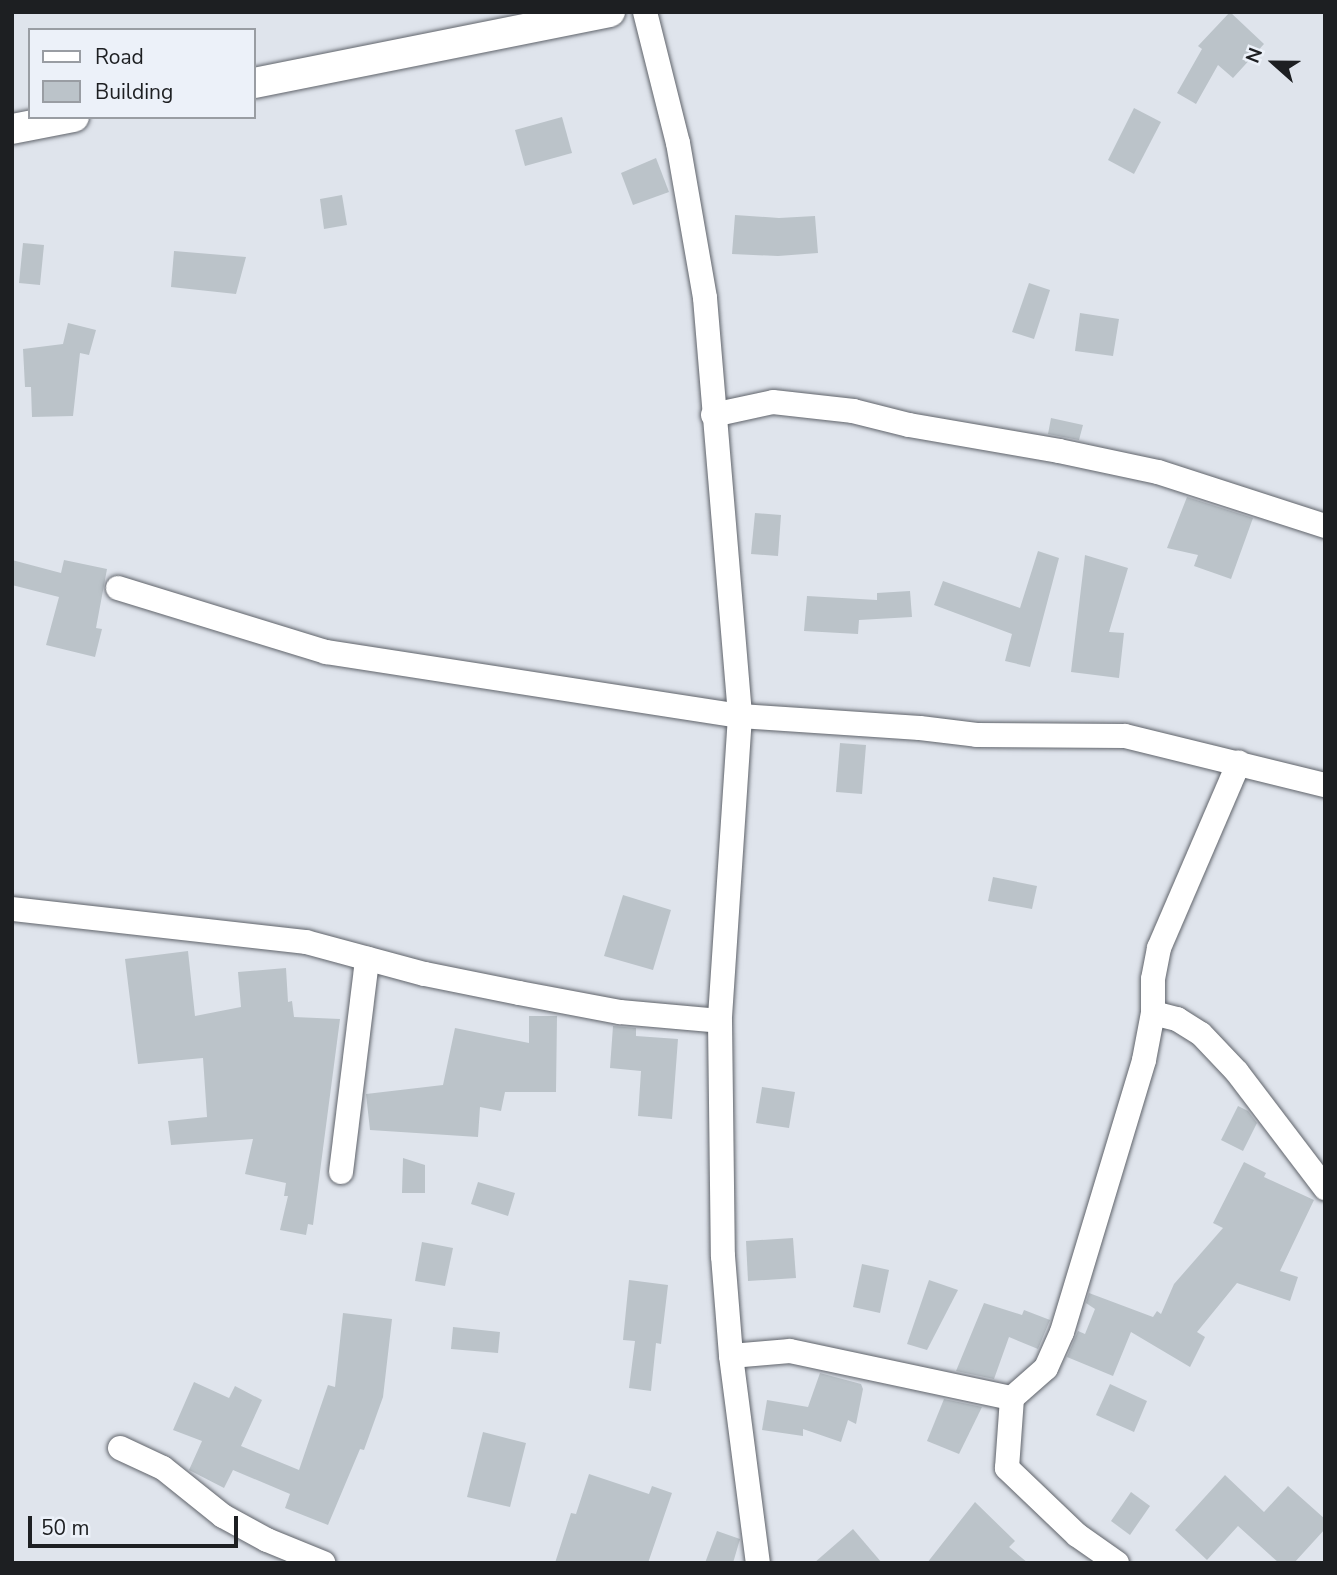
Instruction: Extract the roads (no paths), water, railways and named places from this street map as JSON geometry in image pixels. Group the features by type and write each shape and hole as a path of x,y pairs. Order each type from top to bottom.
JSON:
{"street":[{"path":"256,83 610,12"},
{"path":"645,12 678,143 705,298 740,716 720,1021 723,1256 731,1356 758,1563"},
{"path":"12,129 64,119"},
{"path":"713,415 773,402 853,411 909,425 1059,451 1158,472 1325,526"},
{"path":"118,588 326,652 740,716 920,728 977,736 1125,736 1325,785"},
{"path":"1117,1563 1077,1535 1007,1468 1012,1398 1046,1368 1062,1332 1144,1060 1153,1013 1153,979 1159,948 1239,762"},
{"path":"12,909 306,942 425,974 620,1012 720,1021"},
{"path":"341,1172 367,959"},
{"path":"1153,1013 1177,1020 1210,1043 1237,1072 1325,1188"},
{"path":"731,1356 790,1351 1012,1398"},
{"path":"120,1448 163,1468 223,1516 267,1540 323,1563"}]}
